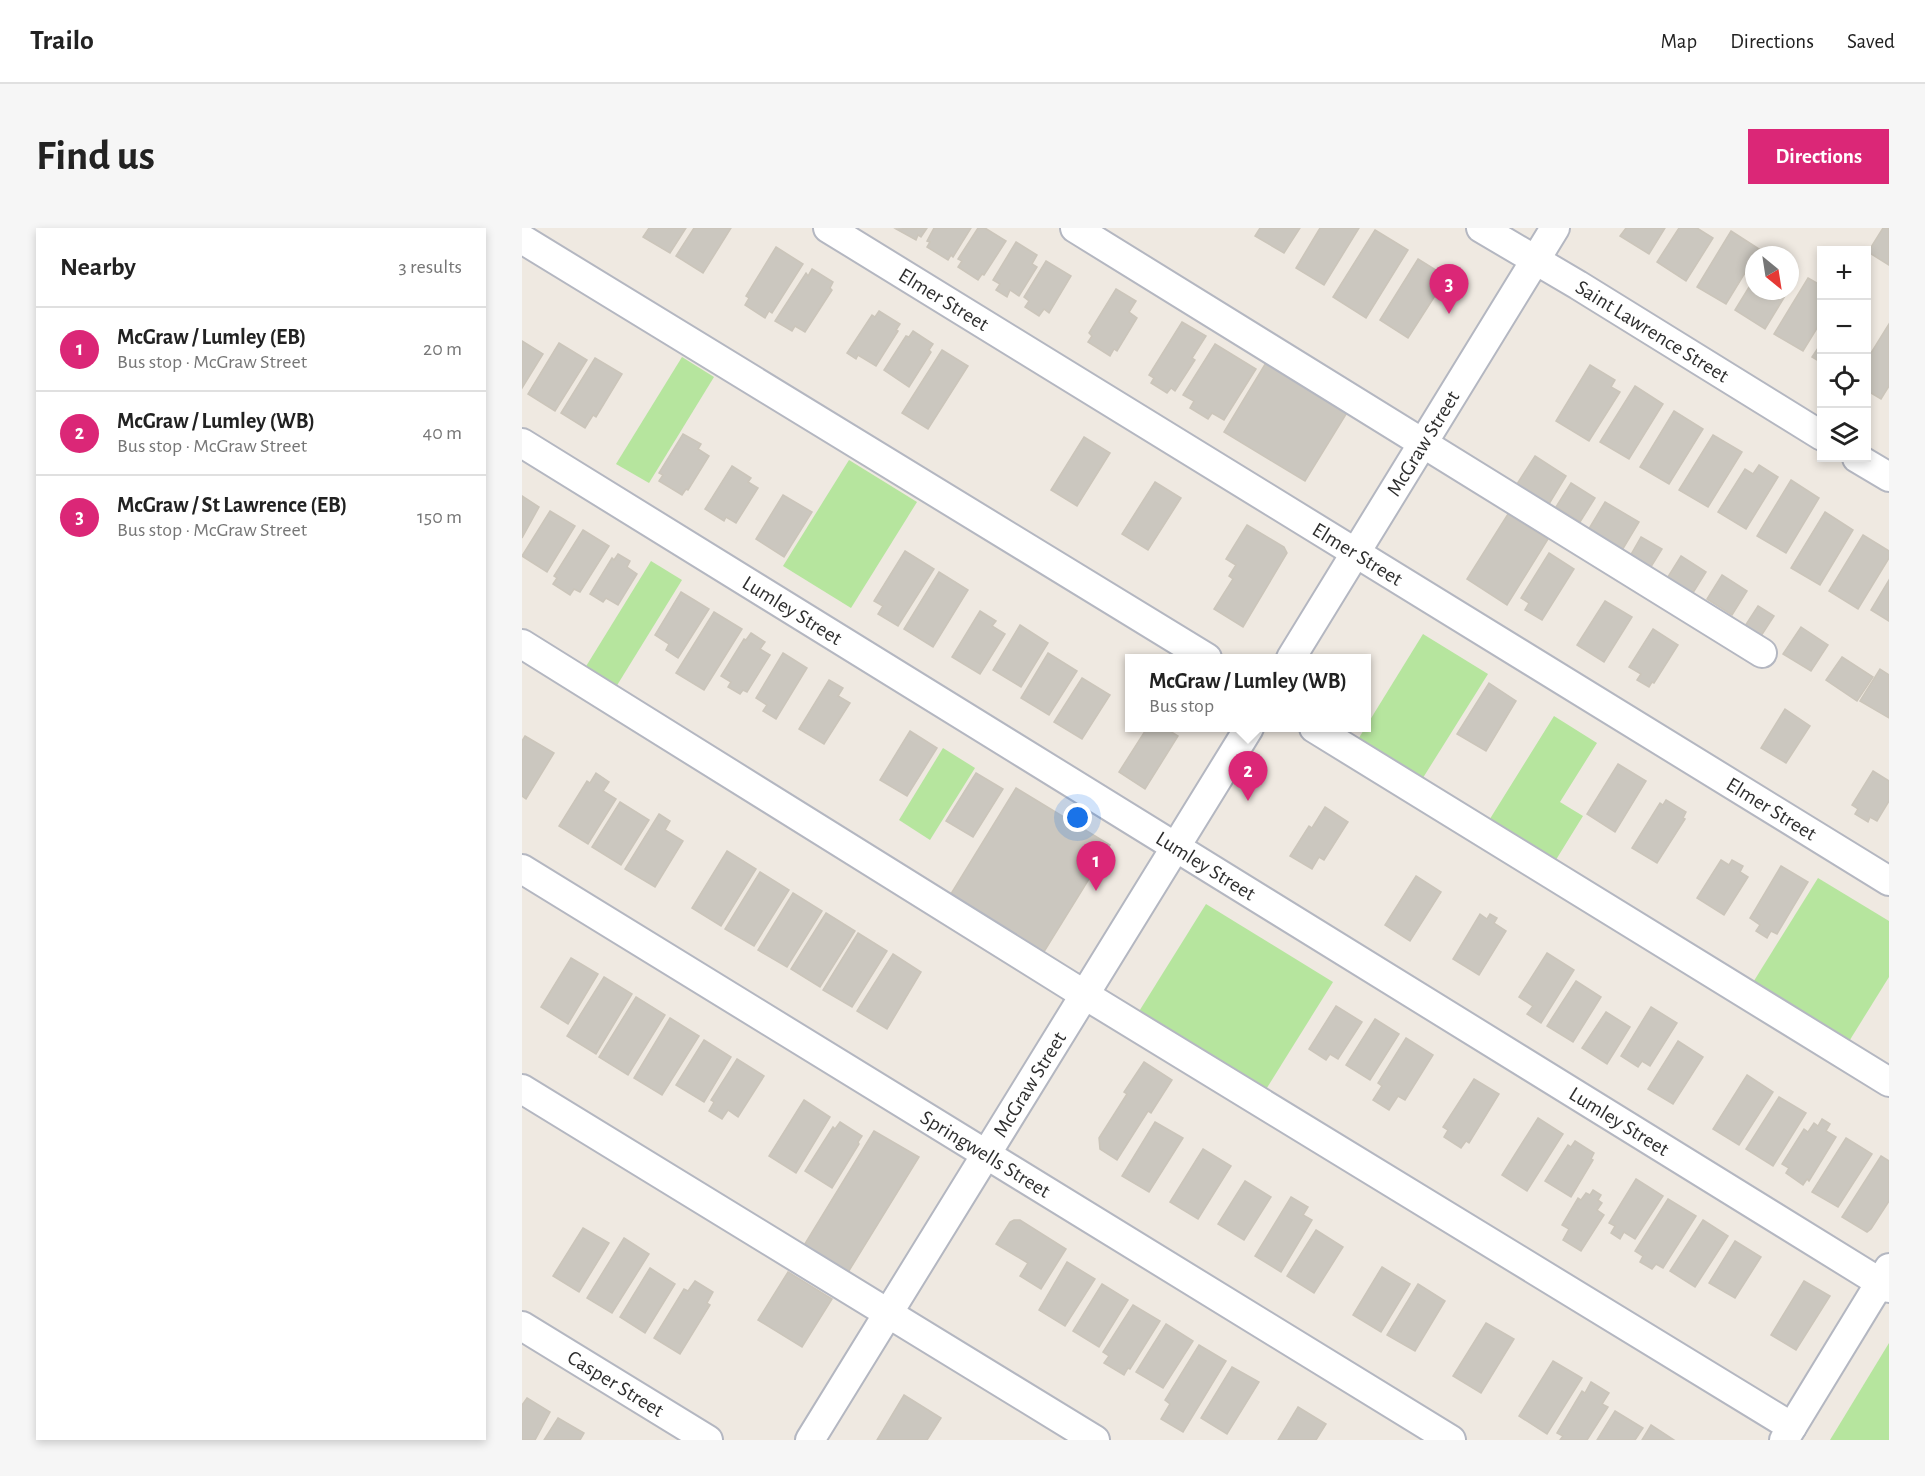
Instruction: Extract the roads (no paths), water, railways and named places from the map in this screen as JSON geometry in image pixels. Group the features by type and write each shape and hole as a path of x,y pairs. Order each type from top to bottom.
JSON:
{"street":[{"name":"Elmer Street","path":"828,228 1889,881"},
{"path":"1075,228 1762,653"},
{"name":"Saint Lawrence Street","path":"1481,228 1817,434"},
{"name":"McGraw Street","path":"1293,654 1556,228"},
{"path":"522,239 1200,654"},
{"name":"Lumley Street","path":"522,443 1175,847 1886,1280"},
{"path":"1864,462 1889,477"},
{"path":"522,644 1788,1433 1886,1280"},
{"name":"McGraw Street","path":"810,1440 1247,732"},
{"path":"1320,732 1889,1082"},
{"name":"Springwells Street","path":"522,869 1451,1440"},
{"path":"522,1089 1095,1440"},
{"name":"Casper Street","path":"522,1326 708,1440"}],"place":[{"name":"McGraw / St Lawrence (EB)","path":"1449,314"},
{"name":"McGraw / Lumley (WB)","path":"1248,801"},
{"name":"McGraw / Lumley (EB)","path":"1096,891"}]}
